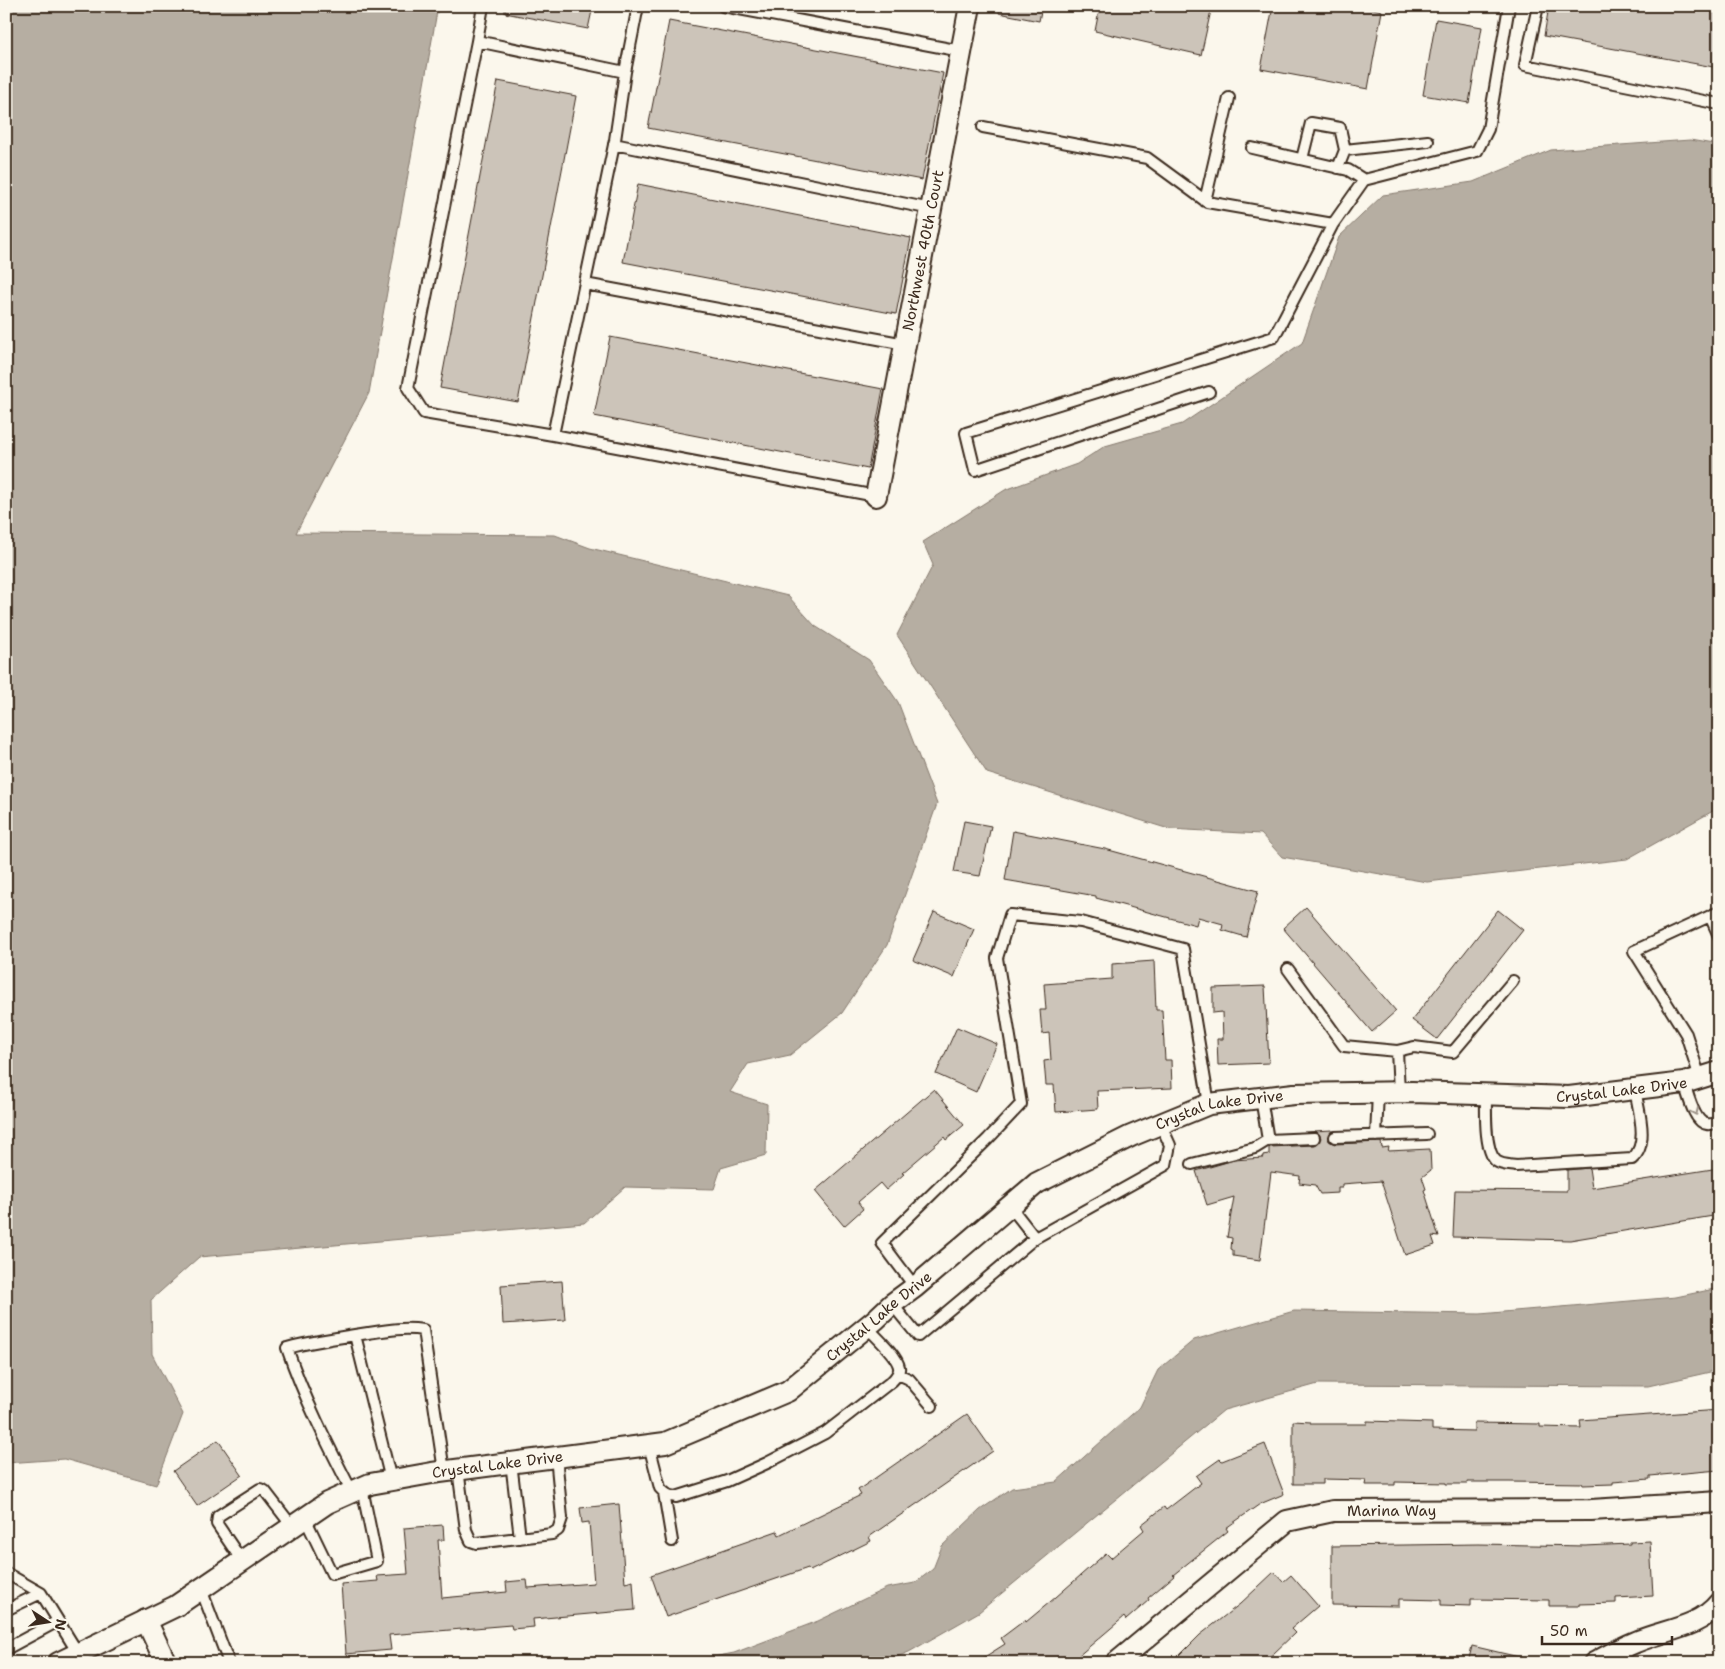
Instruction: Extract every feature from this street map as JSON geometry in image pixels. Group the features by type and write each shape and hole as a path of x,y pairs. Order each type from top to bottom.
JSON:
{"street":[{"name":"Northwest 40th Court","path":"876,496 970,6"},
{"name":"Crystal Lake Drive","path":"58,1663 176,1606 327,1503 370,1484 451,1470 665,1444 788,1391 915,1287 1037,1183 1131,1136 1209,1104 1294,1094 1399,1092 1569,1097 1701,1078"},
{"name":"Marina Way","path":"1116,1663 1287,1521 1333,1511 1591,1510 1719,1502"},
{"path":"1594,1663 1636,1642 1693,1623 1713,1610 1719,1602"},
{"path":"146,1620 166,1663"}],"lane":[{"path":"484,6 408,388 424,413 553,435 876,496"},
{"path":"553,435 614,144 638,6"},
{"path":"723,6 961,51"},
{"path":"1209,392 975,470 966,433 1274,337 1333,224 1364,180 1477,151 1488,129 1509,6"},
{"path":"1538,6 1524,65 1719,104"},
{"path":"477,41 625,72"},
{"path":"1205,201 1229,98"},
{"path":"1302,159 1311,123 1340,128 1345,150 1338,168"},
{"path":"983,126 1147,158 1205,201 1333,224"},
{"path":"1345,150 1428,141"},
{"path":"614,144 931,209"},
{"path":"1252,148 1348,170 1364,180"},
{"path":"585,284 905,344"},
{"path":"1719,936 1714,914 1634,951 1686,1034 1701,1078 1694,1114 1698,1119 1707,1124 1719,1122"},
{"path":"915,1287 882,1243 1021,1104 997,958 1010,915 1081,922 1183,949 1209,1104"},
{"path":"1288,969 1344,1046 1397,1052 1414,1047 1453,1052 1513,981"},
{"path":"1397,1052 1399,1092"},
{"path":"1486,1095 1489,1148 1498,1163 1516,1166 1632,1159 1637,1154 1643,1139 1635,1089"},
{"path":"1376,1136 1378,1093"},
{"path":"1261,1098 1268,1140"},
{"path":"892,1304 918,1336 1035,1238 1166,1165 1170,1145 1161,1125"},
{"path":"1335,1137 1427,1134"},
{"path":"1192,1164 1255,1148 1268,1140 1314,1138"},
{"path":"1010,1206 1035,1238"},
{"path":"664,1493 676,1497 727,1480 767,1463 824,1433 892,1381 898,1374 899,1366 894,1357 867,1327"},
{"path":"242,1561 218,1524 218,1516 260,1489 265,1491 298,1522 332,1574 377,1561 357,1490 329,1448 297,1377 287,1348 354,1335 407,1328 423,1330 451,1470 466,1530 471,1541 477,1543 552,1534 558,1530 562,1518 556,1456"},
{"path":"354,1335 392,1480"},
{"path":"898,1374 909,1379 932,1406"},
{"path":"649,1445 660,1488 664,1493 672,1541"},
{"path":"511,1462 520,1538"},
{"path":"6,1573 41,1593 78,1653"},
{"path":"201,1589 229,1663"},
{"path":"6,1610 41,1593"},
{"path":"6,1649 58,1621"}],"shaded area":[{"path":"6,6 438,6 369,393 296,533 555,535 590,548 788,596 815,626 869,660 898,702 937,804 887,945 842,1013 790,1055 748,1064 730,1092 767,1104 766,1155 721,1168 714,1189 625,1187 584,1223 199,1257 151,1300 152,1354 183,1414 156,1485 64,1459 6,1463"},
{"path":"1690,140 1719,145 1719,809 1627,859 1427,882 1282,857 1261,834 1169,829 987,773 897,635 933,565 923,542 1005,490 1077,464 1105,446 1182,424 1302,343 1339,237 1383,195 1473,182 1551,150"},
{"path":"1719,1288 1719,1370 1648,1386 1318,1384 1224,1410 979,1612 909,1652 882,1663 682,1663 734,1653 818,1621 887,1588 915,1583 933,1569 942,1546 980,1510 1012,1488 1056,1482 1140,1407 1158,1370 1194,1340 1294,1311 1480,1314 1676,1297"}],"building":[{"path":"505,6 593,6 588,29 505,13"},
{"path":"1000,6 1042,6 1039,21 999,13"},
{"path":"1100,6 1212,6 1201,55 1095,31"},
{"path":"1273,6 1359,6 1382,11 1368,89 1261,69"},
{"path":"1549,6 1685,6 1719,12 1719,68 1544,36"},
{"path":"1436,19 1482,27 1469,103 1423,95"},
{"path":"669,21 943,73 922,180 648,128"},
{"path":"498,81 576,96 518,402 440,388"},
{"path":"638,184 911,238 896,314 623,262"},
{"path":"610,337 883,389 868,469 594,416"},
{"path":"964,821 991,826 980,876 954,872"},
{"path":"1013,831 1105,849 1258,891 1246,937 1222,930 1223,924 1198,917 1196,925 1096,898 1096,896 1005,880"},
{"path":"1306,907 1396,1011 1372,1032 1283,928"},
{"path":"1498,910 1523,930 1437,1039 1412,1020"},
{"path":"934,912 974,929 954,977 913,960"},
{"path":"1154,961 1156,1010 1162,1010 1165,1060 1171,1060 1172,1088 1097,1091 1098,1109 1056,1112 1054,1085 1046,1085 1044,1061 1051,1060 1049,1033 1042,1034 1040,1010 1046,1010 1044,984 1112,979 1112,964"},
{"path":"1265,986 1269,1063 1218,1065 1217,1039 1223,1039 1222,1012 1213,1013 1213,988"},
{"path":"957,1027 997,1044 976,1092 936,1074"},
{"path":"934,1089 964,1125 946,1140 944,1137 902,1173 904,1174 886,1190 880,1183 858,1202 863,1209 844,1226 815,1191"},
{"path":"1332,1130 1328,1138 1329,1141 1335,1144 1381,1142 1382,1148 1389,1147 1388,1151 1430,1149 1431,1170 1422,1177 1426,1189 1424,1190 1439,1237 1432,1236 1435,1245 1405,1255 1381,1181 1342,1184 1342,1188 1338,1188 1338,1193 1320,1194 1315,1185 1299,1183 1300,1176 1271,1172 1260,1260 1233,1256 1233,1250 1231,1249 1232,1238 1227,1237 1234,1197 1207,1205 1196,1171 1234,1160 1263,1158 1262,1156 1269,1155 1270,1147 1315,1145 1321,1138 1314,1131"},
{"path":"1589,1168 1592,1188 1719,1168 1719,1215 1570,1240 1453,1237 1455,1190 1567,1191 1567,1170"},
{"path":"562,1281 565,1320 503,1324 501,1285"},
{"path":"1719,1410 1719,1470 1650,1476 1650,1479 1613,1482 1613,1484 1583,1485 1582,1483 1467,1482 1467,1484 1446,1484 1395,1482 1395,1485 1365,1485 1366,1480 1323,1479 1323,1484 1293,1484 1293,1421 1311,1422 1311,1424 1367,1424 1367,1421 1432,1423 1432,1430 1474,1431 1474,1423 1540,1424 1540,1427 1581,1428 1580,1420"},
{"path":"967,1414 993,1451 869,1537 871,1541 810,1571 808,1568 666,1617 651,1575 777,1531 779,1535 861,1495 858,1490"},
{"path":"218,1440 242,1475 197,1506 173,1471"},
{"path":"1265,1444 1284,1494 1260,1504 1226,1528 1228,1531 1173,1575 1126,1620 1124,1617 1070,1663 975,1663 1005,1644 1001,1638 1025,1620 1026,1622 1106,1553 1111,1558 1144,1530 1141,1525 1164,1507 1166,1510 1201,1483 1196,1476 1220,1459 1222,1461"},
{"path":"619,1504 625,1583 633,1581 635,1610 533,1619 534,1627 512,1629 511,1625 389,1635 391,1650 346,1654 341,1584 378,1581 377,1576 408,1574 404,1528 443,1525 444,1540 438,1540 442,1598 507,1592 506,1582 527,1580 528,1588 594,1583 589,1522 582,1523 580,1508"},
{"path":"1650,1541 1653,1596 1616,1598 1616,1603 1579,1604 1579,1606 1549,1606 1549,1600 1471,1599 1471,1606 1441,1605 1441,1600 1399,1599 1399,1606 1332,1605 1332,1546 1478,1544 1585,1546"},
{"path":"1274,1572 1283,1582 1291,1575 1318,1606 1291,1629 1295,1633 1273,1654 1261,1663 1172,1663 1200,1635 1240,1604"},
{"path":"1472,1646 1519,1657 1518,1663 1468,1663"}]}
